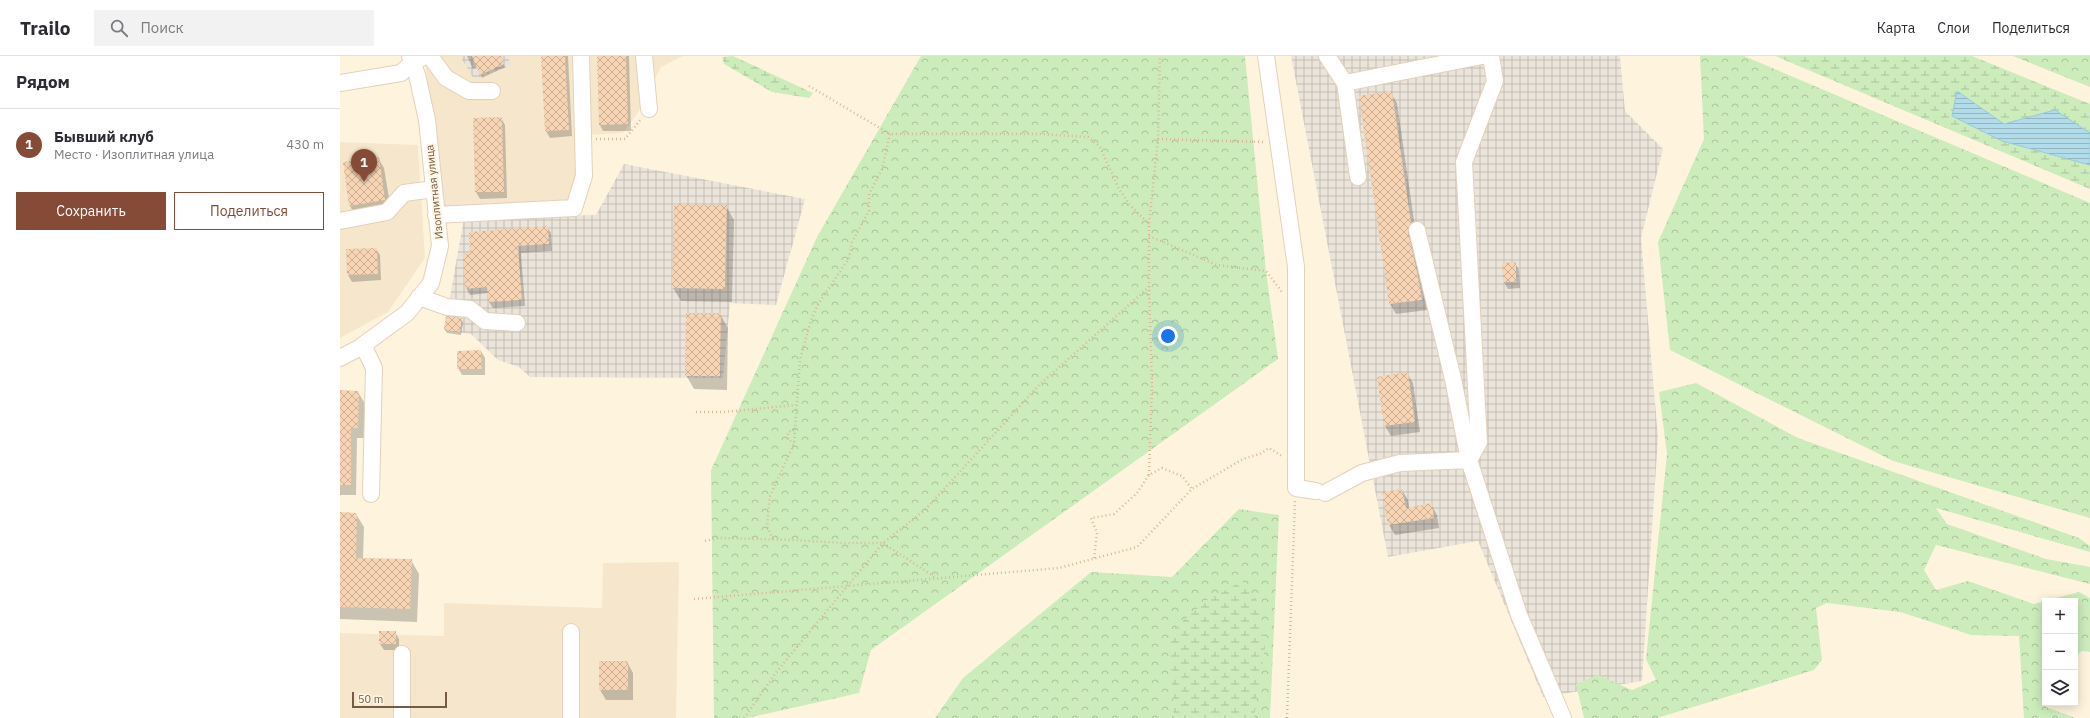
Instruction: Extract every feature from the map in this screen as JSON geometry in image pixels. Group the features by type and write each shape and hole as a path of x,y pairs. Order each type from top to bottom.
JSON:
{"street":[{"path":"430,56 446,78 469,91 492,92"},
{"path":"436,215 574,208 584,176 581,56"},
{"path":"644,56 649,109"},
{"path":"1266,56 1296,267 1296,482 1320,492 1362,473 1400,463 1469,460"},
{"path":"1327,56 1345,83 1358,176"},
{"path":"1345,83 1482,56"},
{"path":"1469,460 1479,442 1464,162 1495,81 1491,56"},
{"path":"340,83 401,73 416,58"},
{"name":"Изоплитная улица","path":"340,358 363,345 407,313 431,283 440,246 427,120 416,58"},
{"path":"340,221 387,212 404,193 434,189"},
{"path":"1417,230 1453,379 1469,460 1519,615 1563,718"},
{"path":"419,297 447,307 470,309 484,321 517,323"},
{"path":"363,345 374,368 371,494"},
{"path":"571,632 571,718"},
{"path":"402,654 402,718"}],"path":[{"path":"1149,475 1152,385 1149,224 1158,139 1160,56"},
{"path":"809,86 890,134 1041,134 1088,137 1100,147 1120,189 1129,204 1149,224"},
{"path":"583,140 625,139 649,109"},
{"path":"773,539 767,527 770,496 794,444 800,360 810,323 817,306 849,258 852,242 870,211 869,194 882,169 890,134"},
{"path":"1158,139 1279,143"},
{"path":"1149,236 1217,265 1266,271 1284,295"},
{"path":"744,718 778,670 883,543 925,510 1040,385 1149,287"},
{"path":"696,412 724,412 771,406 796,405"},
{"path":"794,430 788,432 788,439 794,444"},
{"path":"694,599 1059,568 1094,559 1137,547 1192,490 1244,459 1260,454 1269,448 1287,460 1296,482 1287,718"},
{"path":"1094,559 1097,533 1091,518 1114,514 1137,493 1149,475 1162,468 1182,476 1192,490"},
{"path":"705,541 718,538 773,539 843,544 883,543 936,579"}],"shaded area":[{"path":"437,56 683,56 661,67 639,111 623,133 588,135 583,207 442,209 425,62"},
{"path":"460,56 508,56 511,66 474,79"},
{"path":"1291,56 1620,56 1625,111 1663,149 1641,238 1658,438 1642,681 1543,697 1478,541 1388,557"},
{"path":"340,142 418,145 425,258 388,312 340,338"},
{"path":"624,164 805,199 776,305 730,303 723,378 530,377 519,367 498,360 471,334 444,330 464,218 596,215"},
{"path":"679,562 676,718 340,718 340,633 444,636 444,603 602,608 603,563"}],"green space":[{"path":"733,56 813,93 809,98 772,92 724,64 722,57"},
{"path":"921,56 1245,56 1266,271 1278,359 871,650 859,693 747,718 714,718 711,470 817,237"},
{"path":"1700,56 1744,56 2090,203 2090,518 1893,461 1670,350 1658,242 1704,139"},
{"path":"1775,56 1972,56 2090,104 2090,189"},
{"path":"2013,56 2090,56 2090,87"},
{"path":"1696,383 1798,438 2079,538 2090,546 2090,552 1936,508 1947,524 2046,559 2090,567 2090,584 1936,545 1924,570 1936,590 1968,581 2034,604 2042,602 2042,706 2046,706 2076,718 2024,718 2019,636 1971,635 1900,612 1827,603 1816,608 1822,660 1814,670 1657,718 1584,718 1576,684 1598,675 1632,690 1656,680 1646,659 1667,454 1659,392"},
{"path":"1239,509 1279,515 1270,718 935,718 963,678 1091,572 1172,577"},
{"path":"1242,581 1258,602 1265,647 1254,718 1174,718 1169,633 1206,601"},
{"path":"2079,592 2090,598 2090,652 2082,651 2078,654 2078,598 2056,598"}],"water":[{"path":"1957,91 2004,124 2055,110 2090,133 2090,165 2002,141 1952,116"}],"building":[{"path":"472,56 501,56 504,64 480,75"},
{"path":"541,56 565,56 569,130 545,131"},
{"path":"597,56 626,56 628,124 599,125"},
{"path":"1392,91 1411,223 1408,232 1422,300 1389,304 1359,96"},
{"path":"502,117 504,192 475,192 473,118"},
{"path":"379,157 385,200 349,206 343,162"},
{"path":"674,204 727,205 725,289 672,288"},
{"path":"548,226 549,244 518,246 522,300 488,302 487,287 465,289 463,254 470,253 469,232"},
{"path":"377,248 378,274 347,275 346,249"},
{"path":"1516,262 1516,282 1503,282 1502,263"},
{"path":"686,313 721,313 720,376 685,376"},
{"path":"446,316 462,318 460,332 444,330"},
{"path":"481,350 482,369 457,369 457,351"},
{"path":"1408,372 1415,422 1384,426 1377,377"},
{"path":"340,390 359,391 358,428 351,428 351,485 340,485"},
{"path":"1402,489 1406,508 1432,503 1434,518 1388,525 1382,492"},
{"path":"340,512 357,513 356,558 412,559 410,609 340,607"},
{"path":"379,631 396,631 396,644 379,644"},
{"path":"599,661 628,661 628,690 599,690"}],"place":[{"name":"Бывший клуб","path":"364,182"}]}
